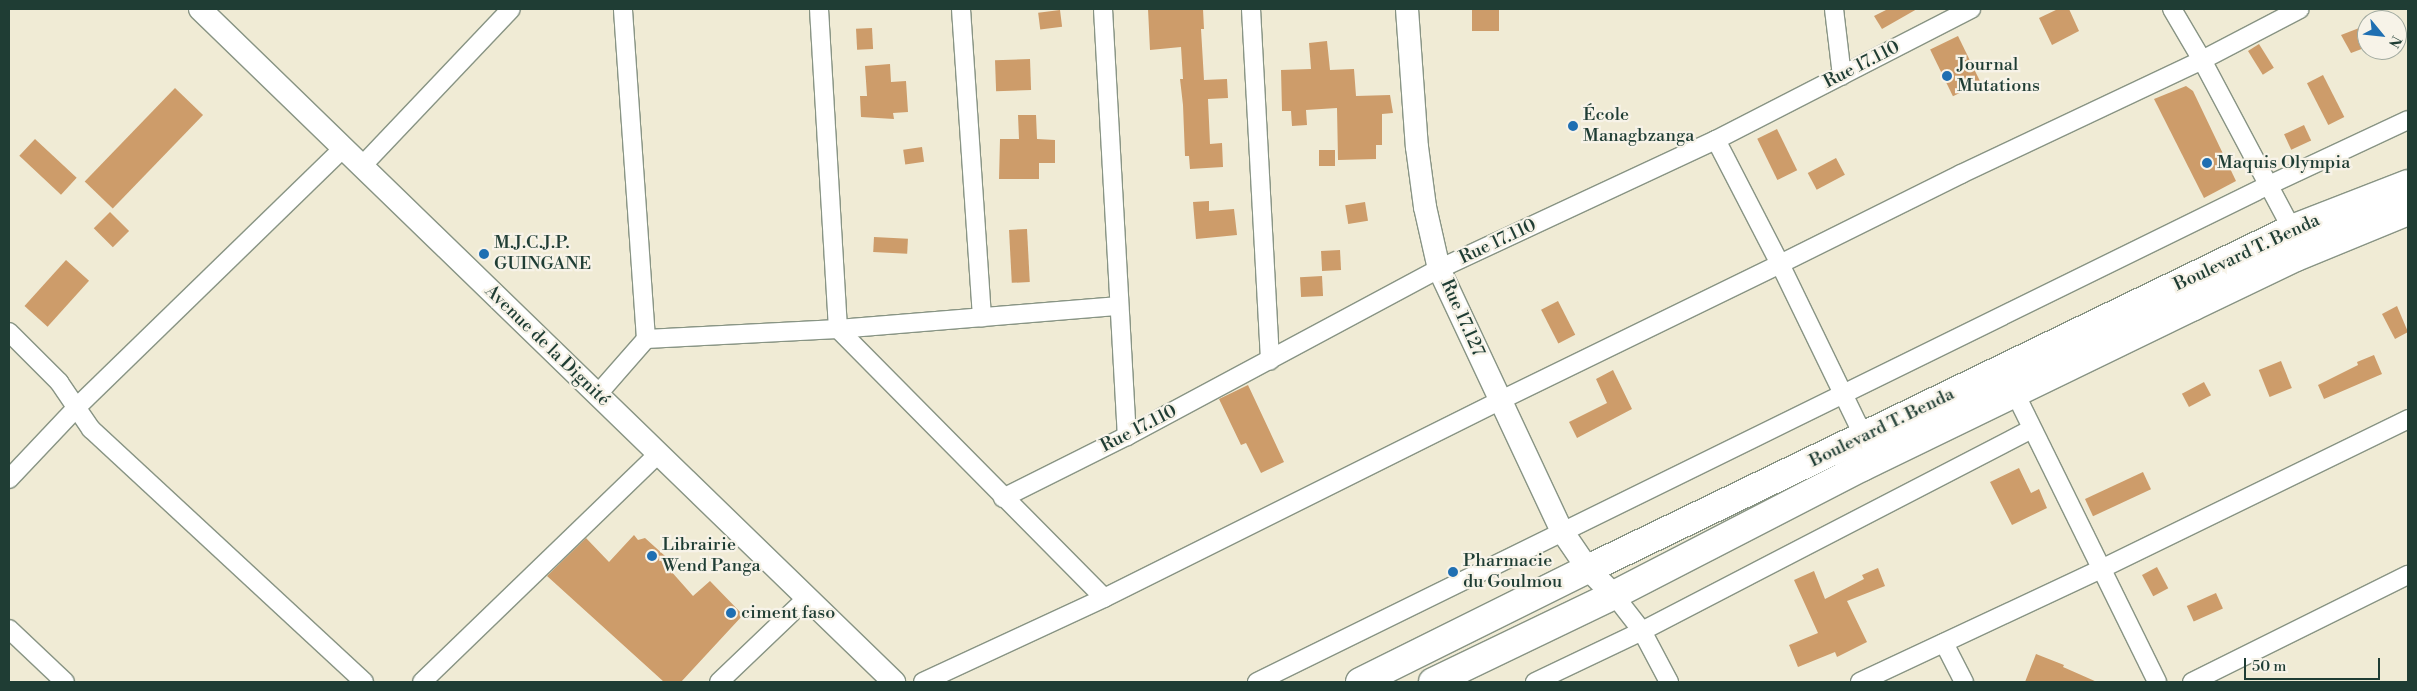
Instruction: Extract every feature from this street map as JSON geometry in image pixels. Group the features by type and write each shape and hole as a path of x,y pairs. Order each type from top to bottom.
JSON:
{"highway":[{"name":"Boulevard T. Benda","path":"1360,682 1588,569 2292,229 2408,184"},
{"name":"Boulevard T. Benda","path":"1434,682 1614,594 1862,468 2296,257 2408,211"}],"street":[{"name":"Avenue de la Dignité","path":"200,9 894,682"},
{"path":"362,166 511,9"},
{"path":"597,395 646,339 623,9"},
{"path":"820,9 838,329 1003,498 1104,598"},
{"path":"961,9 982,317"},
{"path":"1103,9 1127,436"},
{"path":"1250,9 1270,360"},
{"name":"Rue 17.127","path":"1407,9 1417,147 1425,207 1439,269 1499,401 1562,531 1588,569 1614,594"},
{"path":"1834,9 1842,76"},
{"name":"Rue 17.110","path":"1003,498 1127,436 1439,269 1716,140 1971,9"},
{"path":"2172,9 2202,60 2292,229"},
{"path":"923,682 1104,598 1961,174 2202,60 2300,9"},
{"path":"1257,682 2269,185 2408,120"},
{"path":"1716,140 1780,264 1842,396 1864,437"},
{"path":"9,479 77,407 343,148"},
{"path":"646,339 838,329 1119,306"},
{"path":"9,332 59,382 91,429 364,682"},
{"path":"2015,393 2156,682"},
{"path":"1860,682 2101,569 2408,419"},
{"path":"1535,682 1642,631 2032,429"},
{"path":"422,682 658,454"},
{"path":"2192,682 2408,575"},
{"path":"1614,594 1642,631 1668,682"},
{"path":"720,682 806,598"},
{"path":"9,629 65,682"},
{"path":"1944,643 1964,682"}],"building":[{"path":"1148,9 1203,9 1204,29 1201,29 1204,80 1227,79 1228,98 1208,99 1210,144 1222,143 1223,167 1190,169 1189,156 1185,156 1180,79 1183,79 1181,47 1150,50"},
{"path":"1472,9 1499,9 1499,31 1472,31"},
{"path":"1888,9 1917,9 1882,29 1874,16"},
{"path":"2058,9 2069,9 2079,31 2052,45 2039,18"},
{"path":"1060,10 1062,27 1040,30 1038,13"},
{"path":"872,28 873,49 857,50 856,29"},
{"path":"2357,29 2357,51 2351,53 2341,35"},
{"path":"1958,36 1981,83 1953,96 1930,50"},
{"path":"1327,41 1330,70 1354,69 1356,96 1390,95 1393,113 1382,114 1382,145 1376,145 1376,159 1338,160 1337,108 1306,110 1307,125 1292,126 1291,111 1282,111 1281,70 1311,69 1309,43"},
{"path":"2259,44 2274,68 2263,75 2248,51"},
{"path":"1030,59 1031,90 996,91 995,60"},
{"path":"890,64 891,82 906,81 908,112 893,113 894,119 861,117 860,96 867,96 865,66"},
{"path":"2323,75 2344,117 2328,125 2307,83"},
{"path":"2186,86 2193,91 2236,181 2204,198 2154,99"},
{"path":"175,88 203,115 113,209 85,182"},
{"path":"1018,115 1036,115 1037,139 1055,140 1055,163 1039,163 1039,179 999,179 1000,139 1019,139"},
{"path":"2304,125 2311,140 2291,150 2284,134"},
{"path":"1777,129 1797,170 1777,180 1757,139"},
{"path":"35,139 77,178 61,195 19,156"},
{"path":"922,147 924,162 905,164 903,150"},
{"path":"1319,150 1335,150 1335,166 1319,166"},
{"path":"1836,158 1845,175 1817,190 1808,173"},
{"path":"1209,201 1209,211 1234,209 1237,235 1196,239 1193,202"},
{"path":"1365,202 1368,221 1348,224 1345,205"},
{"path":"110,212 129,231 113,247 94,228"},
{"path":"1027,229 1030,282 1012,283 1009,230"},
{"path":"874,237 908,239 907,254 873,252"},
{"path":"1340,250 1341,270 1322,271 1321,251"},
{"path":"66,260 89,281 48,327 25,306"},
{"path":"1322,276 1323,296 1301,297 1300,277"},
{"path":"1558,301 1575,335 1558,343 1541,310"},
{"path":"2397,306 2408,332 2395,339 2382,314"},
{"path":"2374,355 2382,374 2324,399 2318,385 2358,365 2357,362"},
{"path":"2281,361 2292,388 2270,397 2259,370"},
{"path":"1613,370 1632,409 1577,438 1569,422 1607,403 1596,379"},
{"path":"2204,382 2211,395 2189,407 2182,394"},
{"path":"1248,385 1284,462 1261,473 1246,443 1241,445 1219,399"},
{"path":"2019,468 2031,493 2039,489 2047,508 2012,525 1990,482"},
{"path":"2143,472 2151,489 2093,516 2085,499"},
{"path":"634,535 638,540 645,538 675,565 670,570 693,596 710,581 743,615 681,682 664,682 547,576 586,538 609,562"},
{"path":"2157,567 2168,588 2153,596 2142,575"},
{"path":"1878,568 1885,586 1847,601 1867,642 1837,657 1835,652 1798,667 1789,645 1818,633 1794,580 1814,571 1825,599 1864,579 1862,575"},
{"path":"2216,593 2223,609 2194,622 2187,606"},
{"path":"2036,654 2064,665 2063,667 2097,682 2025,682"}],"place":[{"name":"Journal Mutations","path":"1947,76"},
{"name":"École Managbzanga","path":"1573,126"},
{"name":"Maquis Olympia","path":"2207,163"},
{"name":"M.J.C.J.P. GUINGANE","path":"484,254"},
{"name":"Librairie Wend Panga","path":"652,556"},
{"name":"Pharmacie du Goulmou","path":"1453,572"},
{"name":"ciment faso","path":"731,613"}]}
